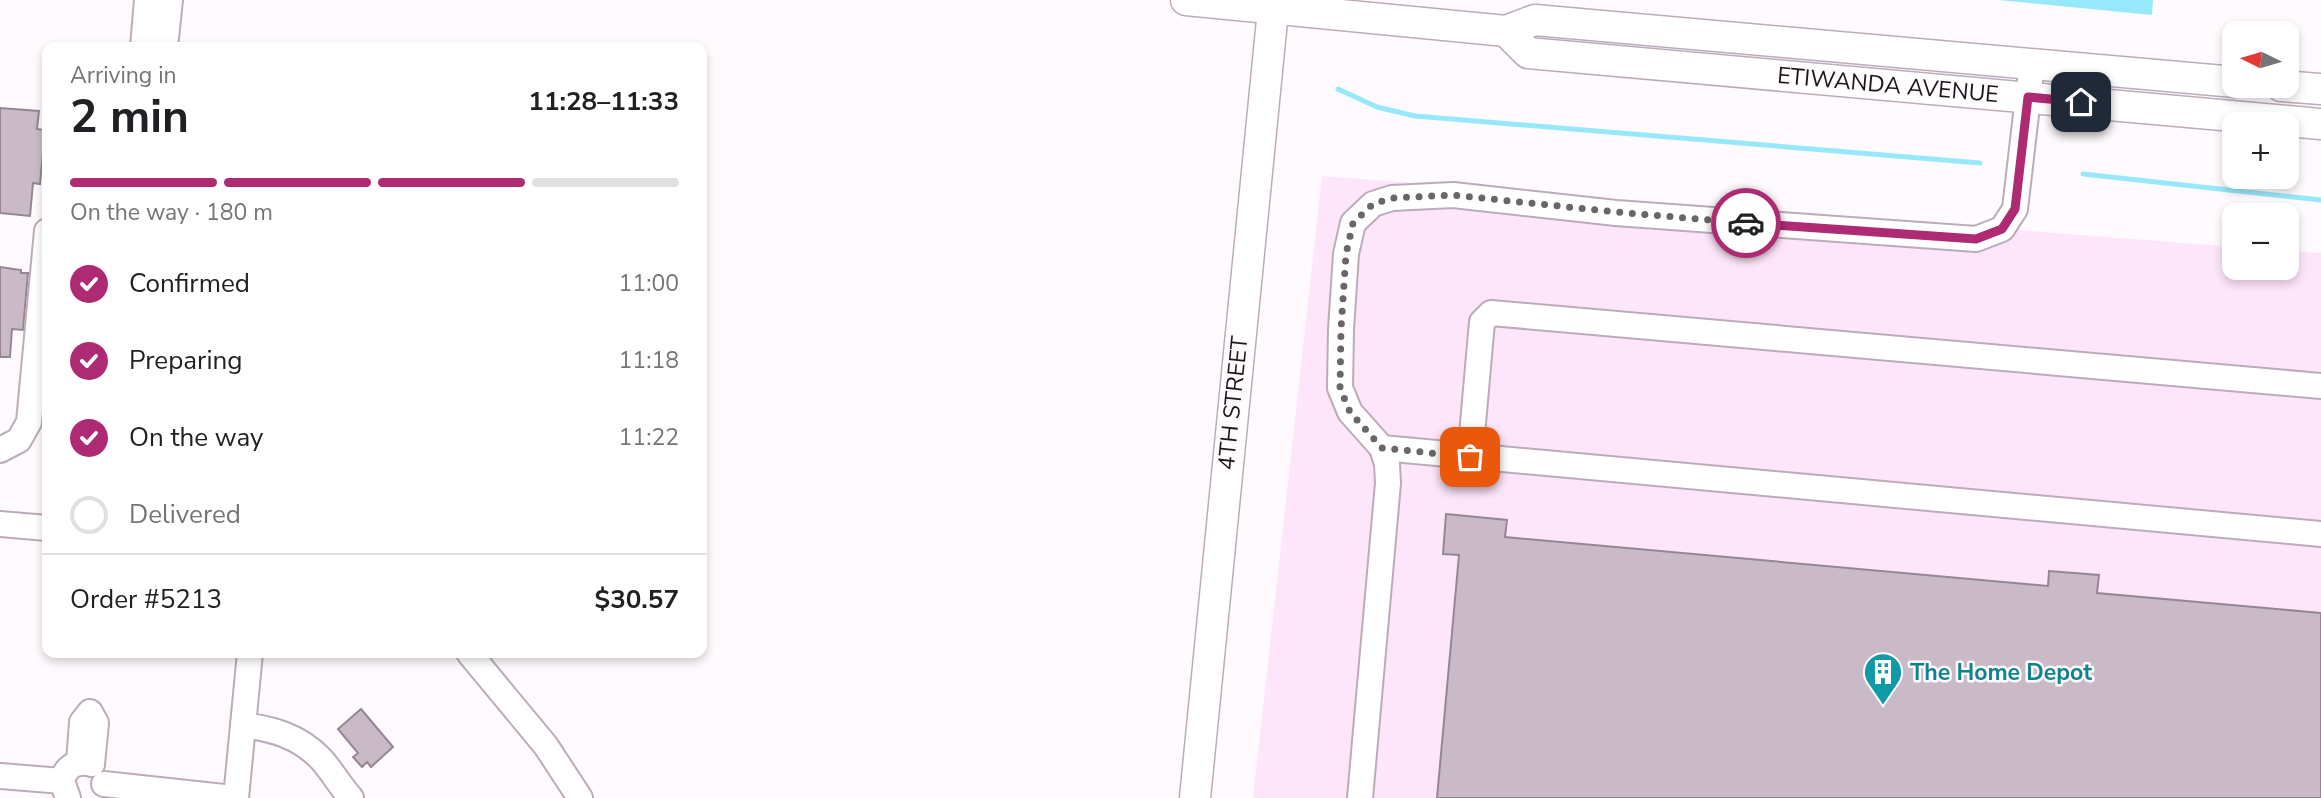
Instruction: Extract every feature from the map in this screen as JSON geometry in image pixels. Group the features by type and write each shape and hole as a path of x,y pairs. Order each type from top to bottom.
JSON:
{"main road":[{"name":"ETIWANDA AVENUE","path":"1186,0 1273,4 1506,31 1535,20 2222,81"},
{"path":"1395,0 1422,23"},
{"name":"4TH STREET","path":"1195,798 1273,4"},
{"name":"ETIWANDA AVENUE","path":"1506,31 1528,53 2321,124"},
{"path":"2300,87 2321,89"}],"lane":[{"path":"144,42 148,0"},
{"path":"166,42 170,0"},
{"path":"1360,798 1388,483 1387,464 1382,448 1350,412 1340,388 1346,254 1353,223 1373,204 1392,198 1453,195 1630,214 1976,239 2002,229 2015,209 2032,63"},
{"path":"0,450 19,440 29,422 42,284"},
{"path":"1470,457 1482,322 1490,313 2321,386"},
{"path":"1382,448 2321,534"},
{"path":"0,524 42,528"},
{"path":"0,776 65,790 67,769 93,777 234,798 250,658"},
{"path":"472,658 546,746 580,798"},
{"path":"243,725 271,729 306,746 321,759 351,798"}],"shaded area":[{"path":"1322,176 2222,246 2222,280 2299,280 2299,252 2321,253 2321,798 1253,798"}],"water":[{"path":"1998,0 2153,0 2152,15"}],"building":[{"path":"0,108 39,111 37,129 42,130 42,162 40,184 33,183 30,216 0,213"},
{"path":"0,267 28,273 23,330 12,329 10,357 0,357"},
{"name":"The Home Depot","path":"1446,514 1507,520 1505,537 2048,586 2049,571 2099,575 2097,593 2321,613 2321,798 1437,798 1459,555 1443,554"},
{"path":"361,709 393,747 371,767 367,762 362,767 353,757 358,753 338,729"}],"waterway":[{"path":"1338,89 1377,107 1415,116 1980,163"},
{"path":"2083,174 2321,200"}],"way so far":[{"path":"1470,457 1382,448 1350,412 1340,388 1346,254 1353,223 1373,204 1392,198 1453,195 1746,223"}],"place":[{"name":"The Home Depot","path":"1883,706"}],"route":[{"path":"1746,223 1976,239 2002,229 2015,209 2028,97 2081,102"}]}
